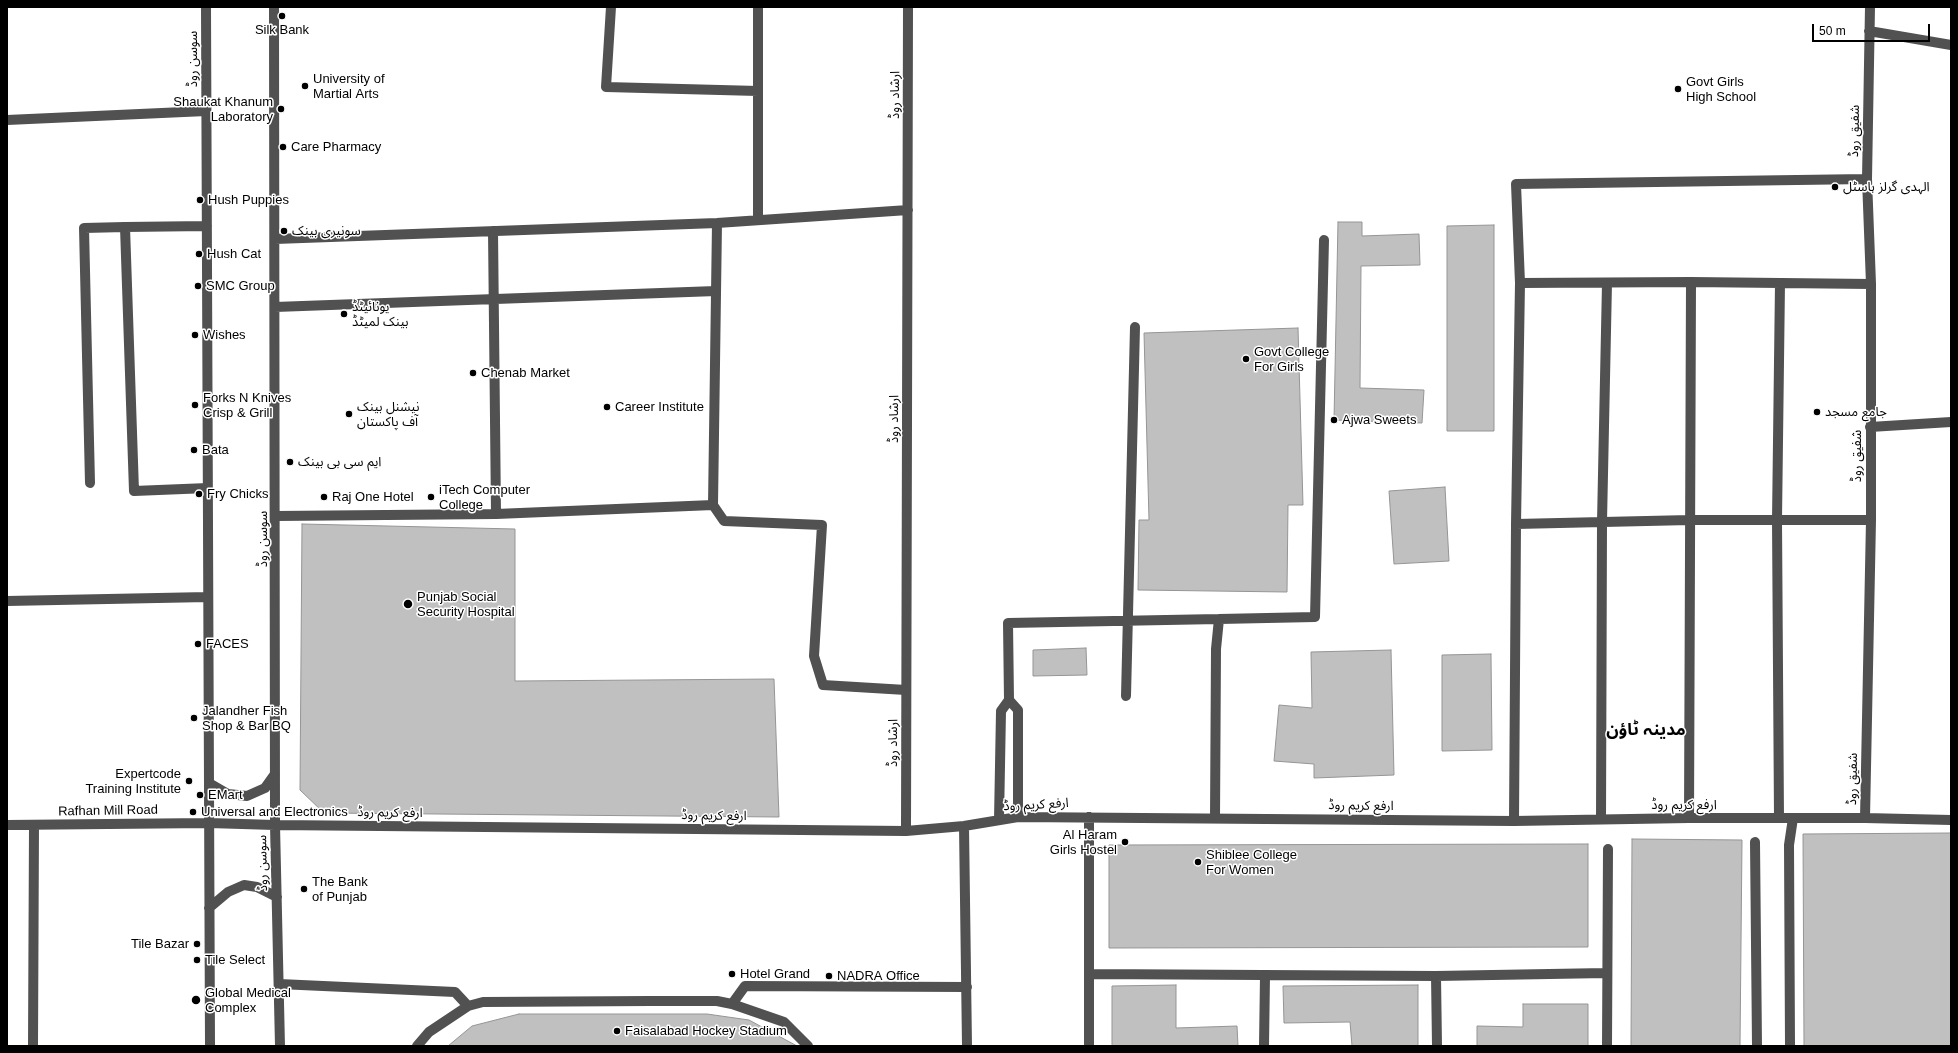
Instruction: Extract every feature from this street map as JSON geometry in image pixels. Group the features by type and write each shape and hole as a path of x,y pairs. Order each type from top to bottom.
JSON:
{"street":[{"name":"سوسن روڈ","path":"206,7 210,1046"},
{"name":"سوسن روڈ","path":"274,7 276,516 275,825 280,1046"},
{"path":"611,7 606,87 758,91"},
{"path":"758,7 758,220"},
{"name":"ارشاد روڈ","path":"906,831 908,7"},
{"name":"شفیق روڈ","path":"1870,7 1867,179 1871,284 1870,520 1865,818 1951,820"},
{"path":"1869,31 1951,45"},
{"path":"7,120 206,111"},
{"path":"1514,821 1516,524 1520,283 1516,184 1867,179"},
{"path":"275,239 717,223 908,210"},
{"path":"717,223 713,505 724,521 822,525 814,656 823,685 906,690"},
{"path":"90,482 84,228 207,226"},
{"path":"125,227 134,491 208,488"},
{"path":"493,231 496,514"},
{"path":"999,820 1001,711 1009,700 1008,623 1128,622 1220,618 1315,617 1324,240"},
{"path":"1601,819 1602,522 1607,282"},
{"path":"1520,283 1692,282 1871,284"},
{"path":"1689,818 1692,282"},
{"path":"1779,818 1777,520 1780,283"},
{"path":"275,307 716,291"},
{"path":"1126,696 1135,327"},
{"path":"1870,427 1951,422"},
{"path":"276,516 496,514 713,505"},
{"path":"1516,524 1690,520 1870,520"},
{"path":"7,601 208,597"},
{"path":"1215,818 1216,649 1220,618"},
{"path":"1009,700 1018,710 1018,816"},
{"path":"209,783 228,794 247,796 265,788 276,774"},
{"name":"ارفع کریم روڈ","path":"209,822 275,825 906,831 964,826 1018,816 1514,821 1689,818 1865,818"},
{"path":"1089,816 1089,1046"},
{"path":"1790,1046 1789,859 1793,818"},
{"name":"Rafhan Mill Road","path":"7,825 209,822"},
{"path":"33,1046 34,825"},
{"path":"964,826 968,1046"},
{"path":"1755,842 1757,1046"},
{"path":"1607,1046 1606,973 1608,848"},
{"path":"209,908 228,892 244,885 257,887 277,897"},
{"path":"1090,974 1436,976 1606,973"},
{"path":"1264,1046 1265,976"},
{"path":"1436,976 1437,1046"},
{"path":"279,984 455,992 468,1006"},
{"path":"732,1004 745,986 967,987"},
{"path":"417,1046 429,1032 468,1006 483,1002 716,1001 732,1004 784,1022 808,1046"}],"building":[{"path":"1338,222 1362,222 1362,236 1419,234 1420,265 1361,266 1360,388 1424,390 1422,423 1334,420"},
{"path":"1494,225 1494,431 1447,431 1447,226"},
{"path":"1298,328 1303,505 1288,505 1287,592 1138,590 1139,520 1149,520 1144,333"},
{"path":"1445,487 1449,561 1394,564 1389,491"},
{"name":"Punjab Social Security Hospital","path":"302,524 515,529 515,681 774,679 779,817 324,813 300,790"},
{"path":"1086,648 1087,675 1033,676 1033,650"},
{"path":"1391,650 1394,775 1314,778 1314,764 1274,761 1279,705 1312,708 1311,652"},
{"path":"1491,654 1492,750 1442,751 1442,655"},
{"path":"1951,833 1951,1046 1804,1046 1803,834"},
{"path":"1632,839 1742,840 1740,1046 1631,1046"},
{"path":"1588,844 1588,947 1109,948 1109,845"},
{"path":"1176,985 1176,1028 1237,1026 1238,1046 1112,1046 1112,986"},
{"path":"1418,985 1418,1046 1352,1046 1350,1022 1284,1023 1283,986"},
{"path":"1523,1004 1588,1004 1588,1046 1477,1046 1477,1026 1523,1027"},
{"name":"Faisalabad Hockey Stadium","path":"519,1014 707,1014 749,1020 797,1046 448,1046 472,1026"}],"place":[{"name":"Silk Bank","path":"282,16"},
{"name":"University of Martial Arts","path":"305,86"},
{"name":"Govt Girls High School","path":"1678,89"},
{"name":"Shaukat Khanum Laboratory","path":"281,109"},
{"name":"Care Pharmacy","path":"283,147"},
{"name":"الہدی گرلز ہاسٹل","path":"1835,187"},
{"name":"Hush Puppies","path":"200,200"},
{"name":"سونیری بینک","path":"284,231"},
{"name":"Hush Cat","path":"199,254"},
{"name":"SMC Group","path":"198,286"},
{"name":"یونائیٹڈ بینک لمیٹڈ","path":"344,314"},
{"name":"Wishes","path":"195,335"},
{"name":"Govt College For Girls","path":"1246,359"},
{"name":"Chenab Market","path":"473,373"},
{"name":"Forks N Knives Crisp & Grill","path":"195,405"},
{"name":"Career Institute","path":"607,407"},
{"name":"جامع مسجد","path":"1817,412"},
{"name":"نیشنل بینک آف پاکستان","path":"349,414"},
{"name":"Ajwa Sweets","path":"1334,420"},
{"name":"Bata","path":"194,450"},
{"name":"ایم سی بی بینک","path":"290,462"},
{"name":"Fry Chicks","path":"199,494"},
{"name":"Raj One Hotel","path":"324,497"},
{"name":"iTech Computer College","path":"431,497"},
{"name":"Punjab Social Security Hospital","path":"408,604"},
{"name":"FACES","path":"198,644"},
{"name":"Jalandher Fish Shop & Bar BQ","path":"194,718"},
{"name":"Expertcode Training Institute","path":"189,781"},
{"name":"EMart","path":"200,795"},
{"name":"Universal and Electronics","path":"193,812"},
{"name":"Al Haram Girls Hostel","path":"1125,842"},
{"name":"Shiblee College For Women","path":"1198,862"},
{"name":"The Bank of Punjab","path":"304,889"},
{"name":"Tile Bazar","path":"197,944"},
{"name":"Tile Select","path":"197,960"},
{"name":"Hotel Grand","path":"732,974"},
{"name":"NADRA Office","path":"829,976"},
{"name":"Global Medical Complex","path":"196,1000"},
{"name":"Faisalabad Hockey Stadium","path":"617,1031"}],"district":[{"name":"مدینہ ٹاؤن","path":"1646,730"}]}
